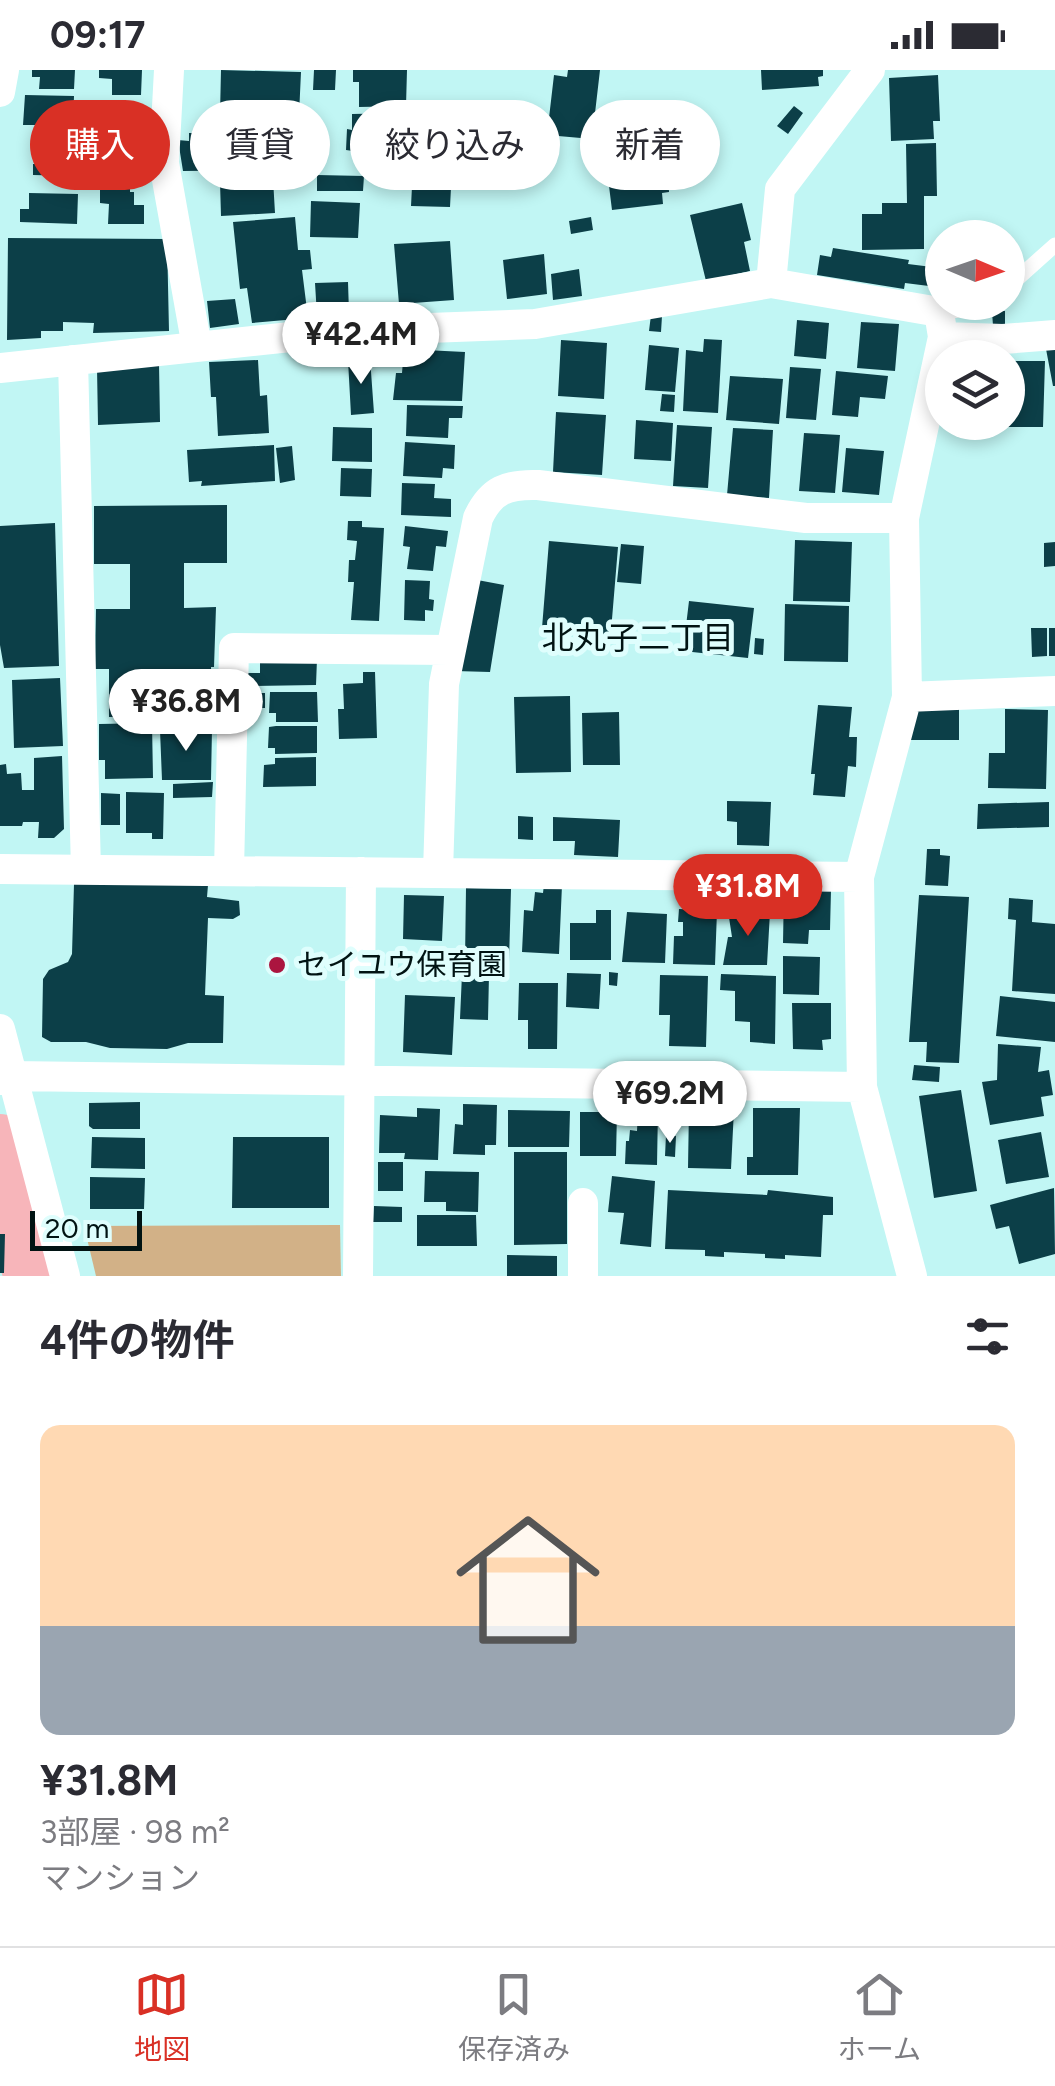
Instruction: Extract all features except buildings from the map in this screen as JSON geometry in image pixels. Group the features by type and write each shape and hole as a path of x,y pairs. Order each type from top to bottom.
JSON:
{"street":[{"path":"0,92 4,70"},
{"path":"169,70 164,163 197,347"},
{"path":"771,283 780,189 870,70"},
{"path":"0,368 347,332 535,324 771,283 1003,339 1055,335"},
{"path":"912,1276 862,1088 860,876 907,697 904,518 941,325"},
{"path":"73,360 86,870"},
{"path":"438,872 444,684 449,650 478,518 486,500 500,489 515,484 699,502 806,518 904,518"},
{"path":"228,871 234,648 449,650"},
{"path":"907,697 1055,690"},
{"path":"0,869 860,876"},
{"path":"358,1276 361,872"},
{"path":"0,1029 6,1076 65,1276"},
{"path":"6,1076 862,1088"},
{"path":"582,1203 582,1276 591,1276"}],"lane":[{"path":"1025,272 1055,246"},
{"path":"941,325 949,320"}],"shaded area":[{"path":"340,1225 341,1276 96,1276 84,1226"}],"waterway":[{"path":"0,1148 38,1276"}],"place":[{"name":"セイユウ保育園","path":"277,965"}],"district":[{"name":"北丸子二丁目","path":"638,638"}]}
